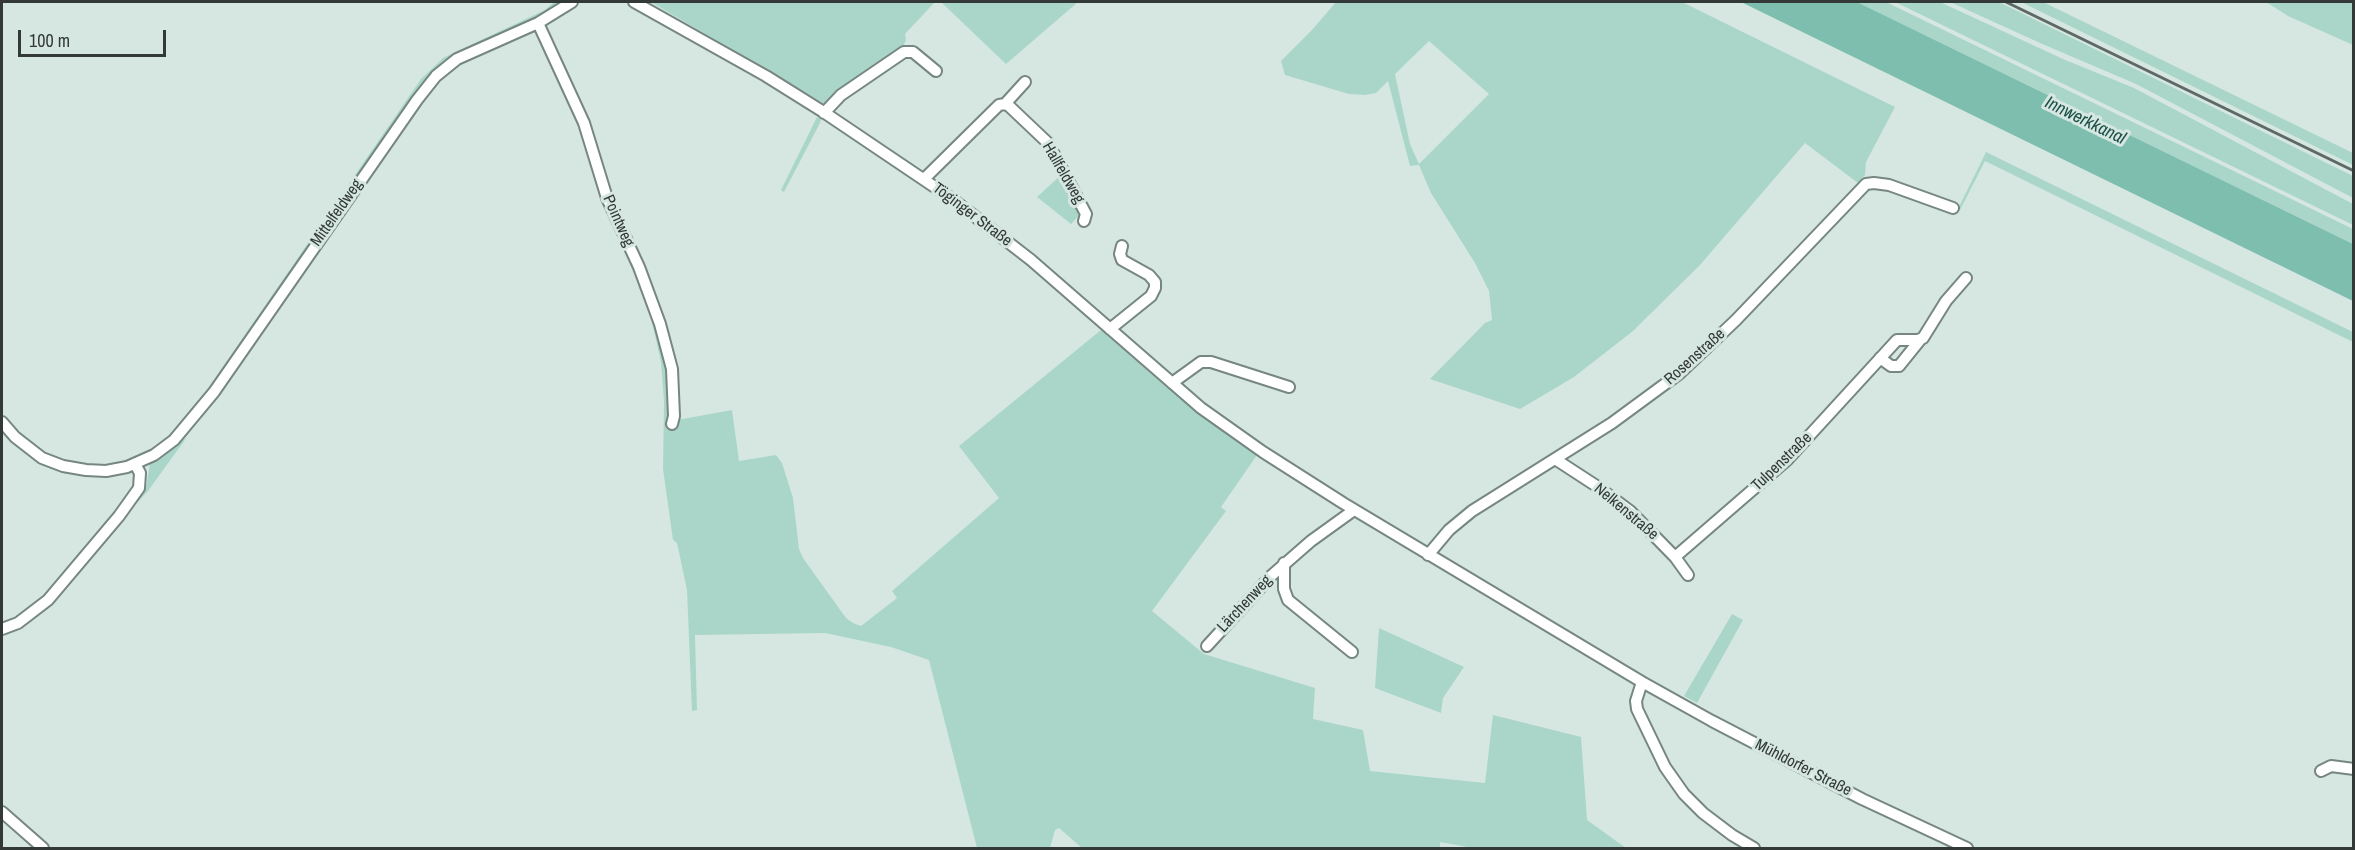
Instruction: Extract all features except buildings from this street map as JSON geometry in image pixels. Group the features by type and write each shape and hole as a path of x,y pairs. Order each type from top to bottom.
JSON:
{"street":[{"name":"Mittelfeldweg","path":"2,422 33,453 63,466 106,471 135,464 154,455 174,440 196,415 436,76 457,58 538,24 572,2"},
{"name":"Töginger Straße","path":"634,2 757,71 824,112 924,179 1023,253 1172,383 1231,430 1337,499"},
{"name":"Pointweg","path":"538,24 584,123 607,198 636,260 660,324 672,369 674,416 672,424"},
{"path":"824,112 841,95 904,52 913,52 936,71"},
{"path":"924,179 999,105 1005,104 1025,82"},
{"name":"Hallfeldweg","path":"1005,104 1048,143 1086,214 1084,222"},
{"name":"Rosenstraße","path":"1428,555 1449,530 1472,511 1638,404 1691,364 1866,184 1889,185 1953,208"},
{"path":"1110,329 1151,296 1155,288 1155,282 1149,275 1122,260 1120,254 1122,246"},
{"path":"1880,358 1891,366 1899,366 1946,301 1966,278"},
{"name":"Tulpenstraße","path":"1675,557 1793,454 1897,340 1920,340"},
{"path":"1172,383 1201,362 1211,362 1289,387"},
{"name":"Nelkenstraße","path":"1555,459 1621,504 1646,525 1688,575"},
{"path":"2,628 18,623 48,600 119,516 139,488 140,472 135,464"},
{"name":"Mühldorfer Straße","path":"1337,499 1642,682 1853,794 1967,849"},
{"name":"Lärchenweg","path":"1207,646 1256,590 1284,563 1354,510"},
{"name":"Lärchenweg","path":"1284,563 1284,590 1288,600 1352,652"},
{"path":"1642,682 1636,701 1637,709 1665,767 1684,794 1703,813 1755,849"},
{"path":"2321,771 2331,766 2354,769"},
{"path":"2,812 43,849"}],"shaded area":[{"path":"554,2 565,2 537,18 452,57 209,391 207,390 421,79 443,58 545,10"},
{"path":"651,2 935,2 905,34 906,40 902,49 825,104"},
{"path":"941,2 1078,2 1006,64"},
{"path":"1336,2 1682,2 1895,107 1866,162 1865,175 1858,183 1805,143 1700,265 1633,331 1574,377 1520,409 1430,379 1485,323 1492,320 1489,291 1475,263 1431,193 1419,165 1410,166 1388,81 1376,93 1365,95 1349,94 1285,75 1281,61","holes":["1429,41 1489,94 1419,164 1410,144 1395,74"]},
{"path":"1857,2 1886,2 2353,229 2353,244"},
{"path":"1895,2 1940,2 2063,59 2134,88 2353,204 2353,225"},
{"path":"1950,2 1999,2 2353,176 2353,198 2136,84"},
{"path":"2021,2 2043,2 2353,153 2353,165"},
{"path":"2266,2 2353,2 2353,45 2288,16"},
{"path":"817,117 821,119 820,123 784,192 781,190"},
{"path":"1986,152 2353,332 2353,342 1985,161 1960,210 1958,209"},
{"path":"1062,174 1081,213 1071,224 1037,197"},
{"path":"607,206 643,283 659,328 677,420 732,410 739,461 776,455 782,463 793,498 799,549 803,558 846,618 853,623 861,626 897,598 892,591 999,498 959,446 1101,330 1190,407 1257,455 1221,507 1226,511 1152,611 1204,654 1315,688 1313,719 1363,730 1370,771 1485,783 1493,715 1581,737 1587,820 1626,848 1473,848 1440,842 1440,848 1082,848 1059,828 1055,830 1050,848 977,848 929,660 891,647 825,633 695,635 697,710 692,711 687,590 677,543 673,540 663,469 664,401 661,362 650,313"},
{"path":"187,437 136,504 146,488 150,463"},
{"path":"1732,614 1743,620 1697,703 1684,696"},
{"path":"1379,628 1464,667 1443,698 1441,713 1375,688"}],"water":[{"name":"Innwerkkanal","path":"1741,2 1857,2 2353,244 2353,301"}],"railway":[{"path":"2006,2 2354,171"}]}
